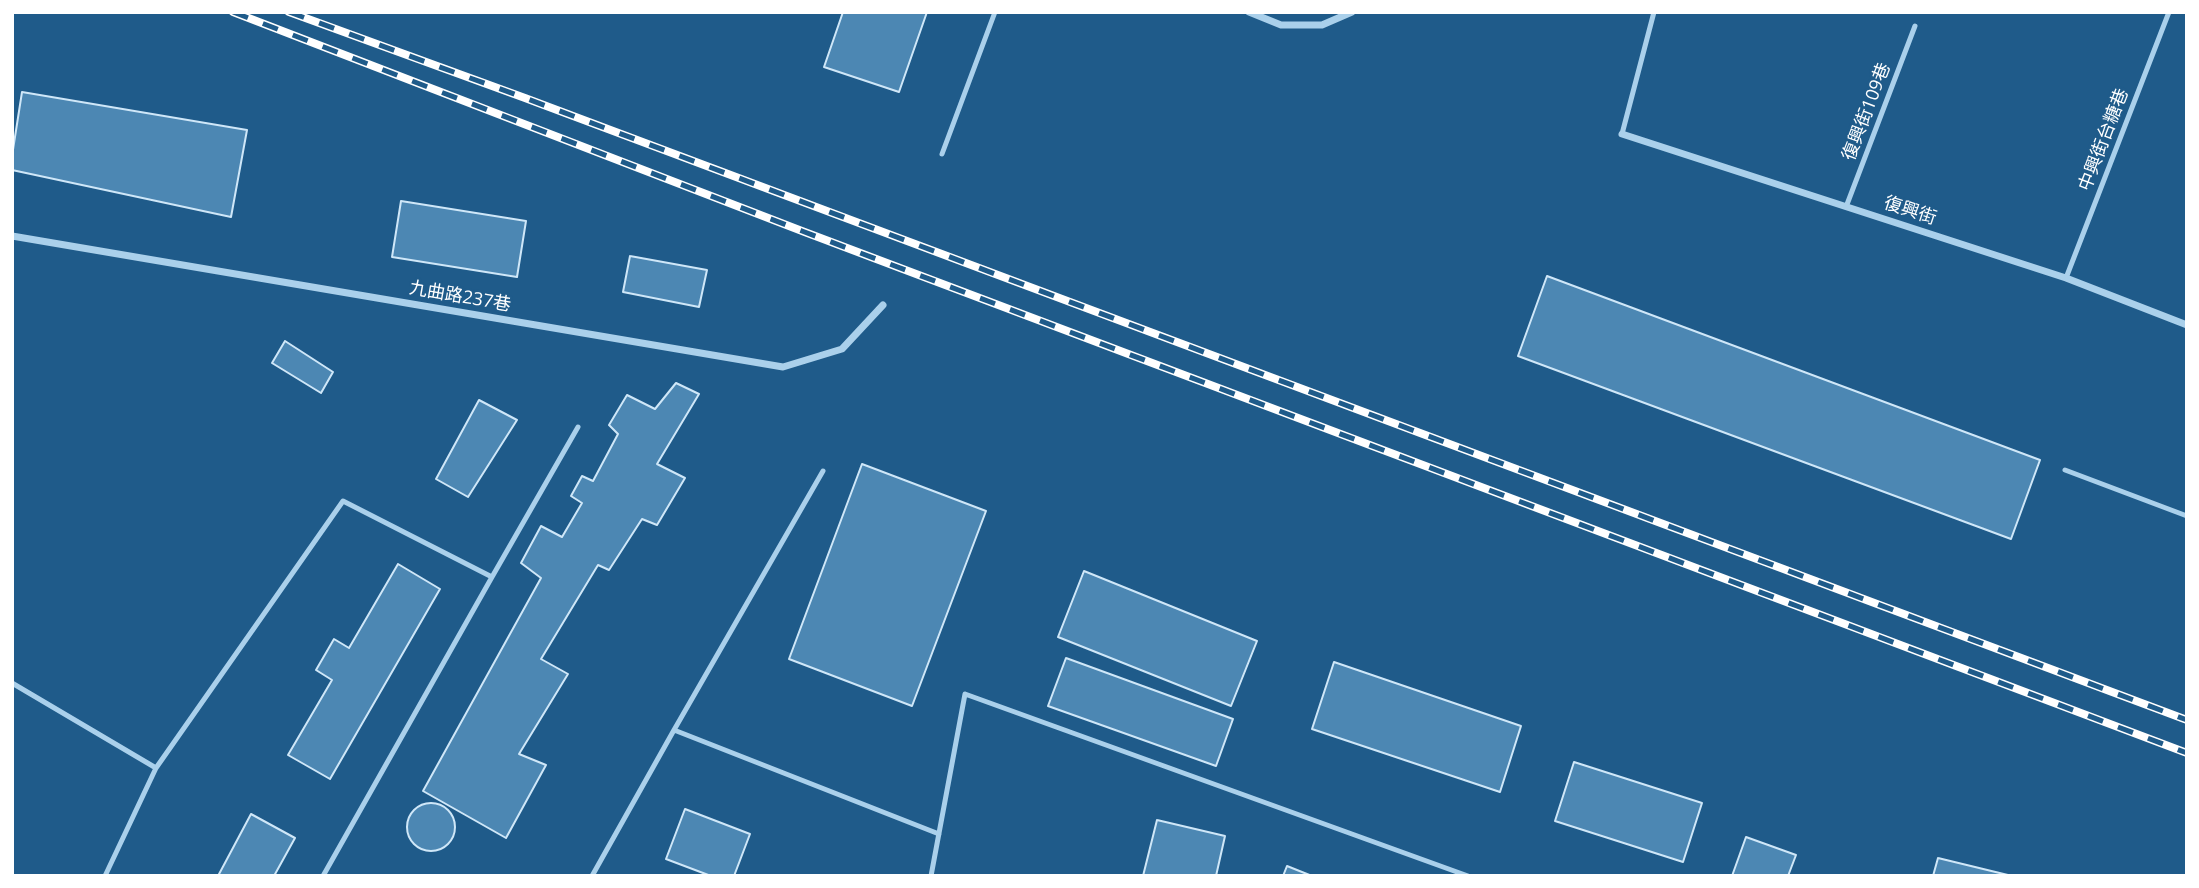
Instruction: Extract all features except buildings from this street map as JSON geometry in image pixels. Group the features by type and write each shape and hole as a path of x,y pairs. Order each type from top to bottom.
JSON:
{"street":[{"path":"1249,12 1281,25 1322,25 1352,12"},
{"name":"復興街","path":"1622,134 2066,278 2187,325"},
{"name":"九曲路237巷","path":"12,236 783,367 842,349 883,305"}],"lane":[{"path":"942,154 995,12"},
{"path":"1622,134 1654,12"},
{"name":"中興街台糖巷","path":"2066,278 2169,12"},
{"name":"復興街109巷","path":"1846,207 1915,26"},
{"path":"323,876 578,427"},
{"path":"2065,470 2187,516"},
{"path":"592,876 824,471"},
{"path":"105,876 156,768 343,501 492,577"},
{"path":"12,682 156,768"},
{"path":"932,876 965,694 1468,876"},
{"path":"674,730 939,834"}],"railway":[{"path":"233,12 802,231 2187,753"},
{"path":"289,12 2187,720"}]}
